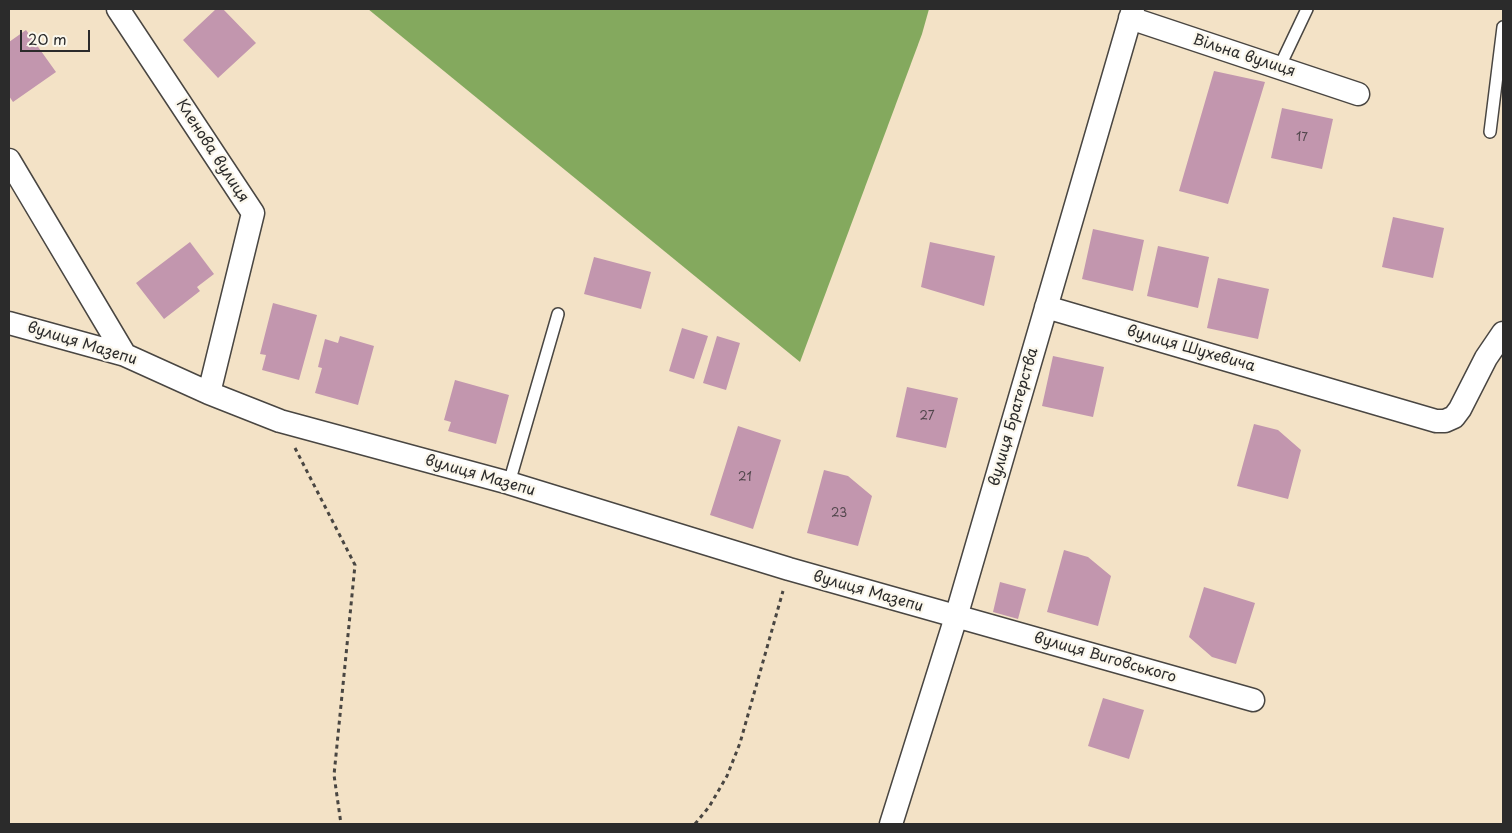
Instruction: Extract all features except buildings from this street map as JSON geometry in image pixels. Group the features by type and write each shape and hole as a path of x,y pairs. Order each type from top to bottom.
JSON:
{"street":[{"name":"Кленова вулиця","path":"118,9 253,213 209,393"},
{"name":"Вільна вулиця","path":"1132,14 1279,68 1358,94"},
{"name":"вулиця Братерства","path":"891,824 956,617 1132,14"},
{"path":"9,160 125,355"},
{"name":"вулиця Шухевича","path":"1046,307 1336,392 1445,421 1454,417 1460,409 1486,358 1503,333"},
{"name":"вулиця Мазепи","path":"9,323 125,355 209,393 280,421 509,483 789,569 956,617"},
{"name":"вулиця Виговського","path":"956,617 1253,700"}],"lane":[{"path":"1279,68 1307,9"},
{"path":"1490,132 1503,27"},
{"path":"509,483 558,314"}],"path":[{"path":"280,421 355,565 334,775 340,824"},
{"path":"695,824 709,807 727,776 740,743 789,569"}],"green space":[{"path":"368,9 929,9 922,34 800,362"}]}
